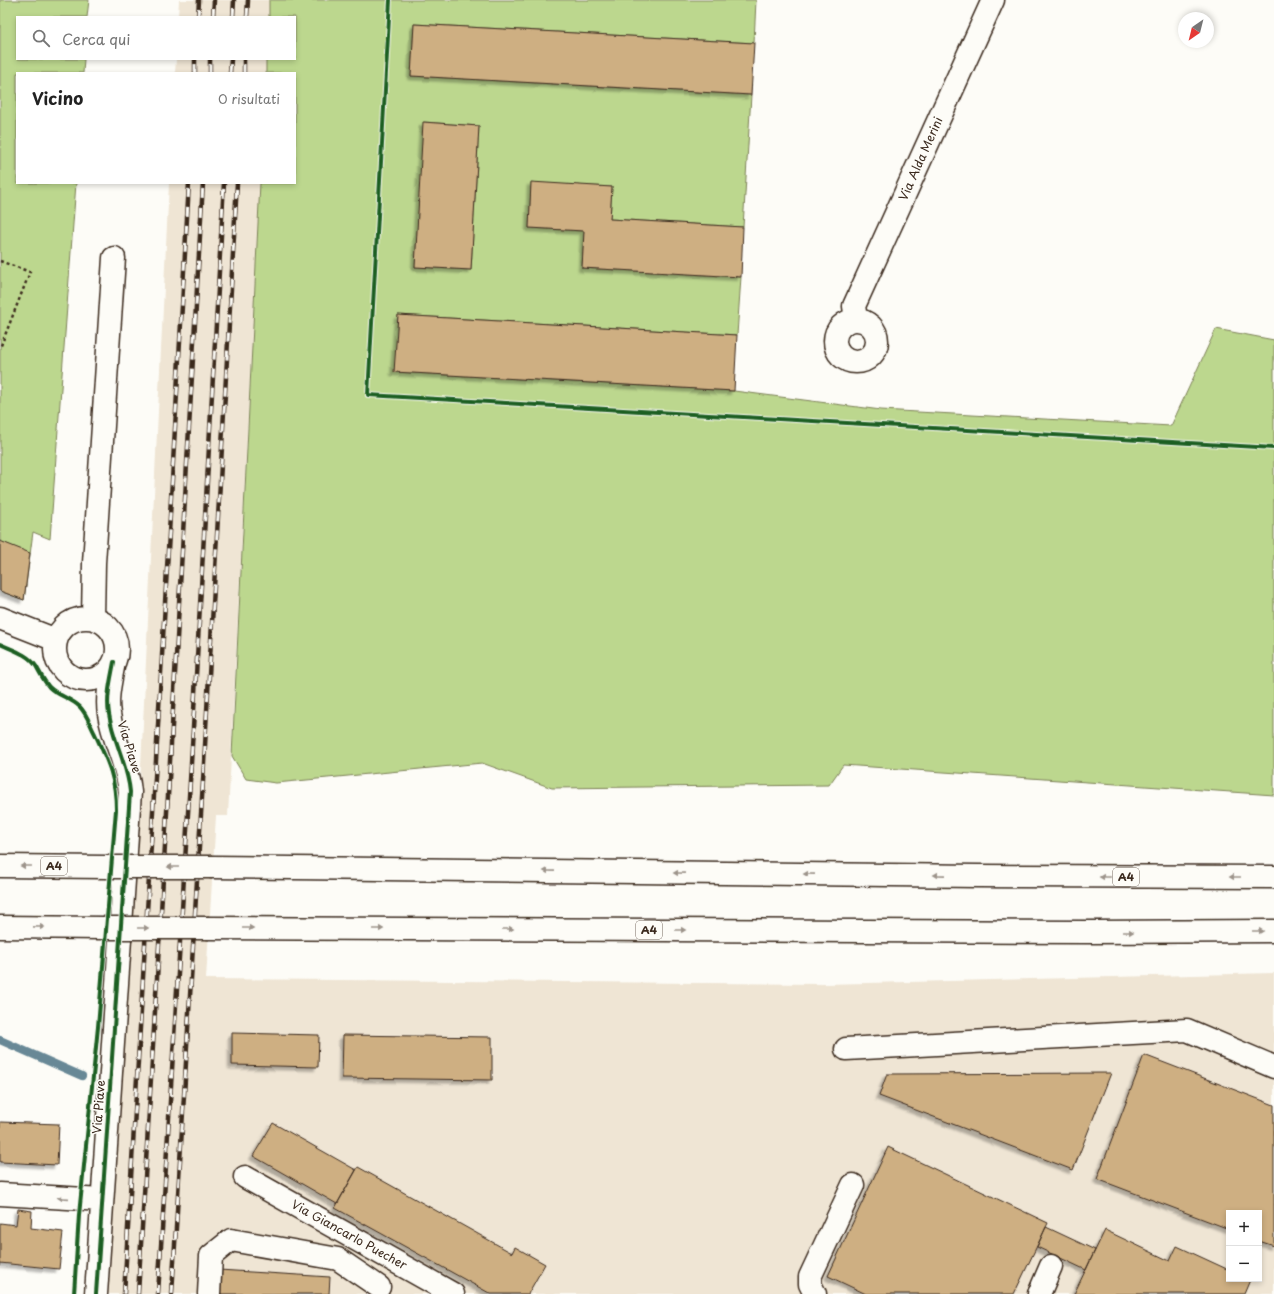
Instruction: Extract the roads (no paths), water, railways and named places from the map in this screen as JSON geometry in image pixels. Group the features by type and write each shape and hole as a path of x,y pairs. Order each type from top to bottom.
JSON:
{"main road":[{"name":"Via Alda Merini","path":"856,319 854,306 993,0"},
{"path":"92,618 94,564 114,258"},
{"path":"0,618 56,640"},
{"path":"84,618 92,618 101,622 114,635 117,644 117,653 110,669 101,676 91,680 71,676 63,669 57,660 55,650 56,640 60,631 70,622 84,618"},
{"name":"Via Piave","path":"96,1294 130,792 126,768 111,726 109,714 109,690 114,662"},
{"name":"A4","path":"0,866 978,876 1274,877"},
{"name":"A4","path":"0,926 104,928 1081,932 1274,931"},
{"path":"846,1049 1187,1030 1274,1067"},
{"name":"Via Giancarlo Puecher","path":"245,1177 453,1294"},
{"path":"815,1294 810,1284 810,1278 853,1185"},
{"path":"0,1194 102,1200"},
{"path":"209,1294 211,1256 231,1240 338,1259 378,1290 382,1272 390,1259"},
{"path":"1039,1294 1051,1266"}],"waterway":[{"path":"0,1040 82,1076"}],"railway":[{"path":"198,16 199,0"},
{"path":"213,16 214,0"},
{"path":"233,16 234,0"},
{"path":"247,16 248,0"},
{"path":"195,60 195,72"},
{"path":"210,60 210,72"},
{"path":"230,72 231,60"},
{"path":"244,60 244,72"},
{"path":"124,1294 189,184"},
{"path":"138,1294 203,184"},
{"path":"158,1294 190,781 224,184"},
{"path":"172,1294 237,184"}]}
